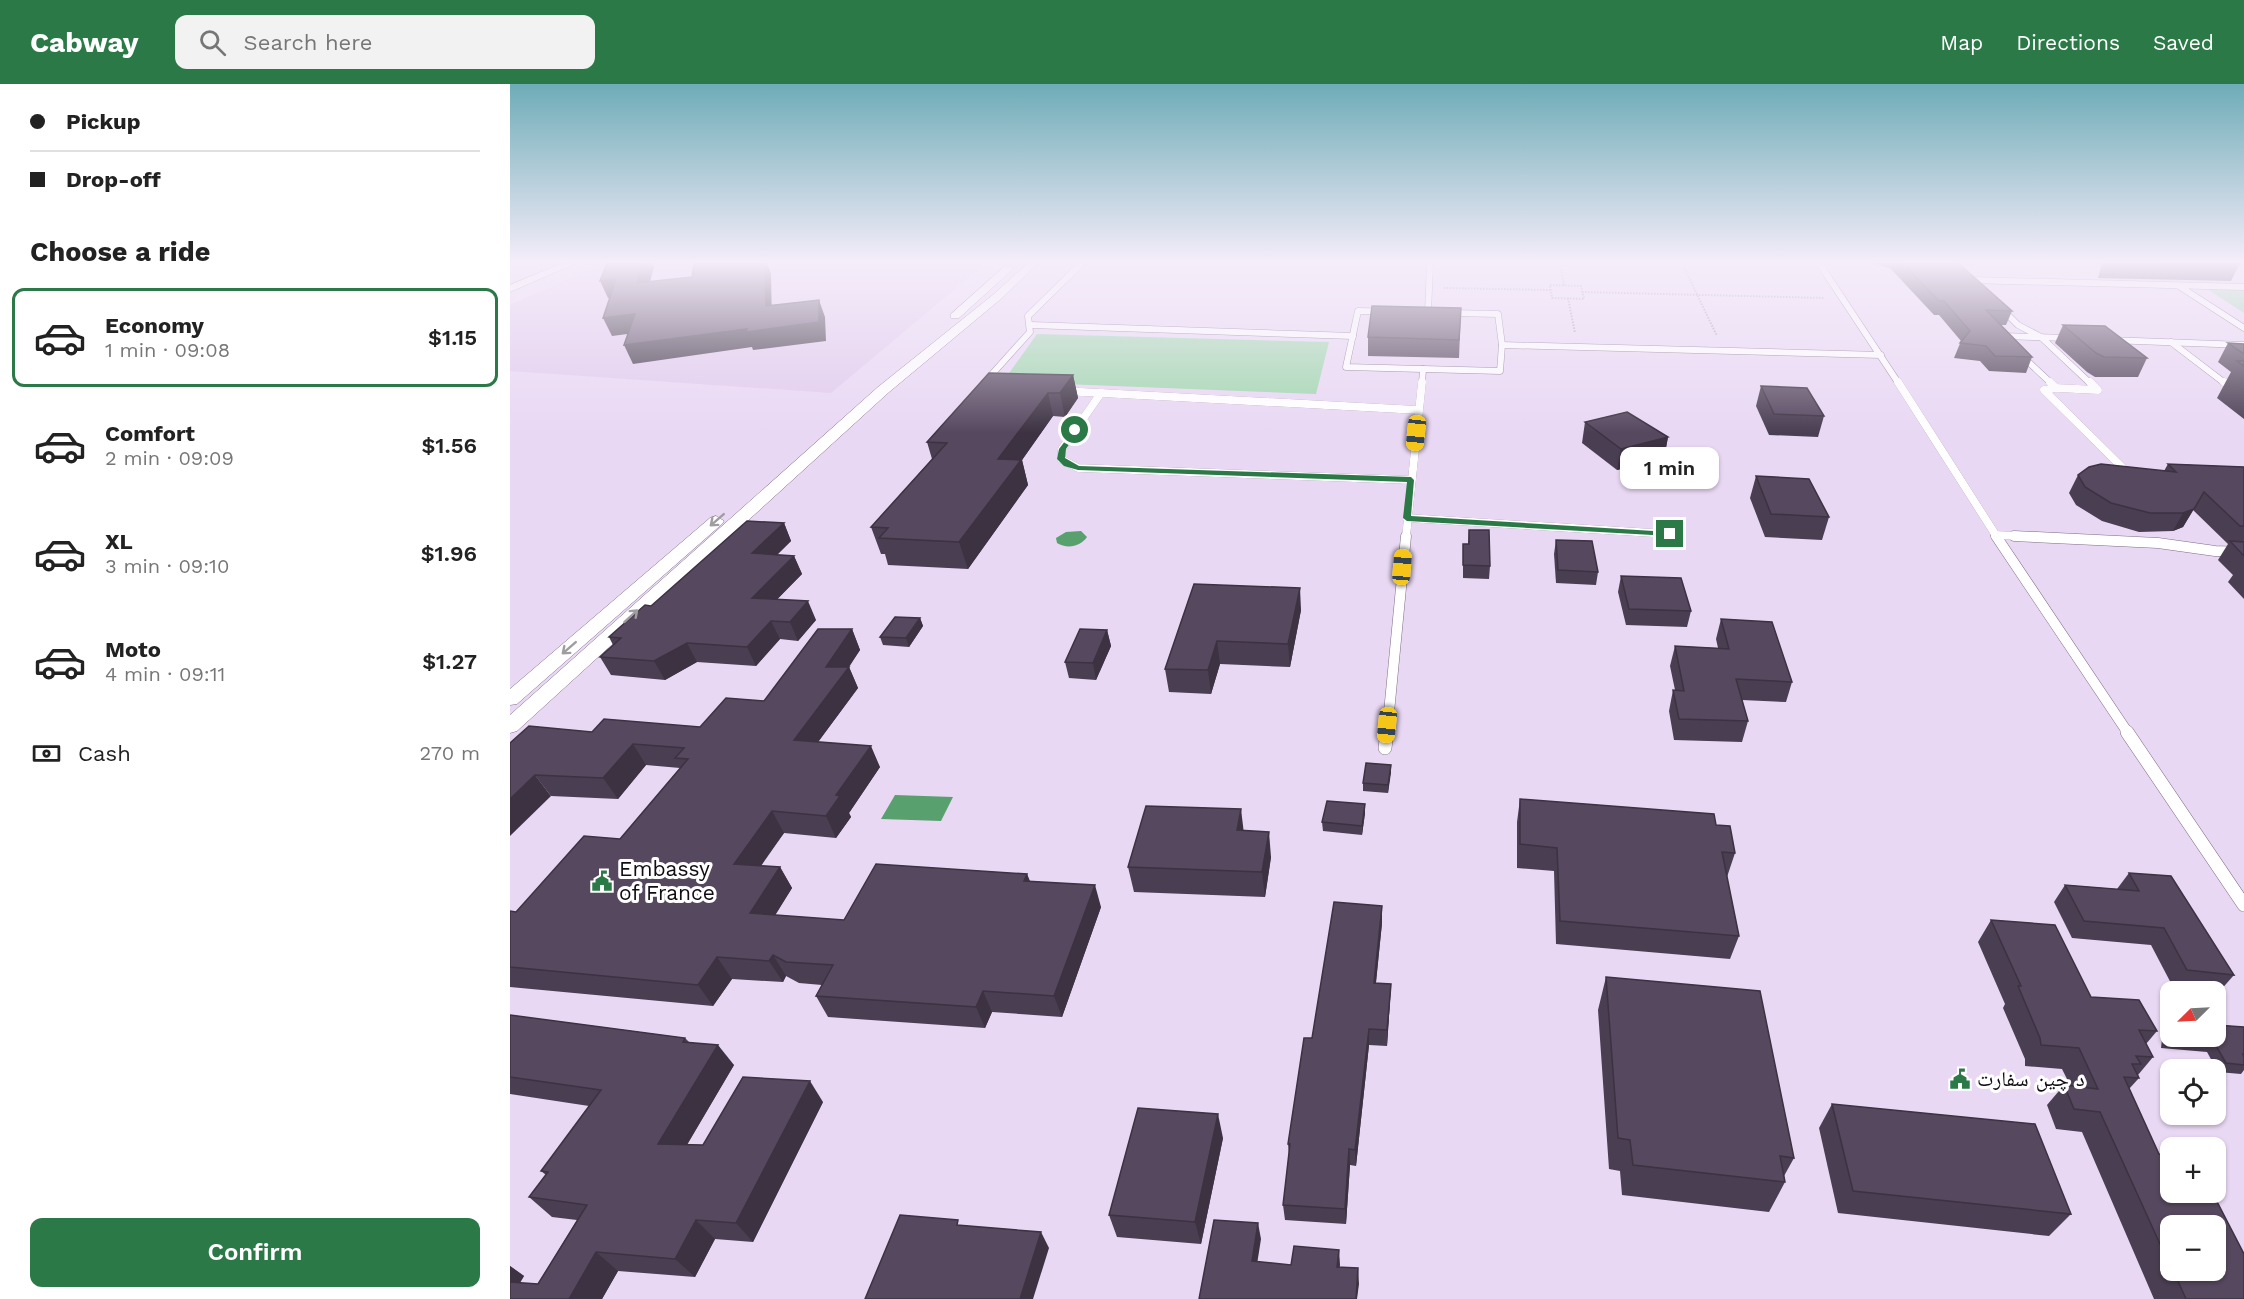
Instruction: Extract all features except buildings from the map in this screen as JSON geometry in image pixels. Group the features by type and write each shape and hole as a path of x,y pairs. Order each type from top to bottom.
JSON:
{"street":[{"path":"514,718 746,512 956,320"},
{"path":"510,699 924,350 966,320"}],"lane":[{"path":"990,389 979,388 1030,332 1029,320"},
{"path":"1356,320 1346,367 1500,371 1502,345 1499,320"},
{"path":"1857,320 1995,535 2244,905"},
{"path":"2012,320 2041,338 2098,390 2056,388 2044,390 2136,482"},
{"path":"2231,320 2244,328"},
{"path":"1031,325 1353,336"},
{"path":"2009,344 2001,336 2076,339"},
{"path":"2100,339 2244,345"},
{"path":"2171,342 2230,387 2244,391"},
{"path":"1502,345 1881,355"},
{"path":"2017,351 2056,388"},
{"path":"1385,747 1423,369"},
{"path":"1057,391 1418,410"},
{"path":"1101,393 1062,449 1061,459 1066,464 1078,468 1411,480"},
{"path":"1407,518 1670,534"},
{"path":"1995,535 2158,543 2244,552"}],"path":[{"path":"1572,320 1576,340"},
{"path":"1709,320 1724,350"}],"shaded area":[{"path":"510,320 918,320 831,393 510,371"},
{"path":"1037,334 1329,342 1316,394 1039,383 1007,376"},
{"path":"1081,531 1087,537 1077,545 1065,546 1057,543 1056,538 1066,532"},
{"path":"895,795 953,797 941,821 881,819"}],"place":[{"name":"Embassy of France","path":"602,881"},
{"name":"د چین سفارت","path":"1960,1079"}],"route":[{"path":"1075,430 1062,449 1061,459 1066,464 1078,468 1411,480 1407,518 1670,534"}]}
